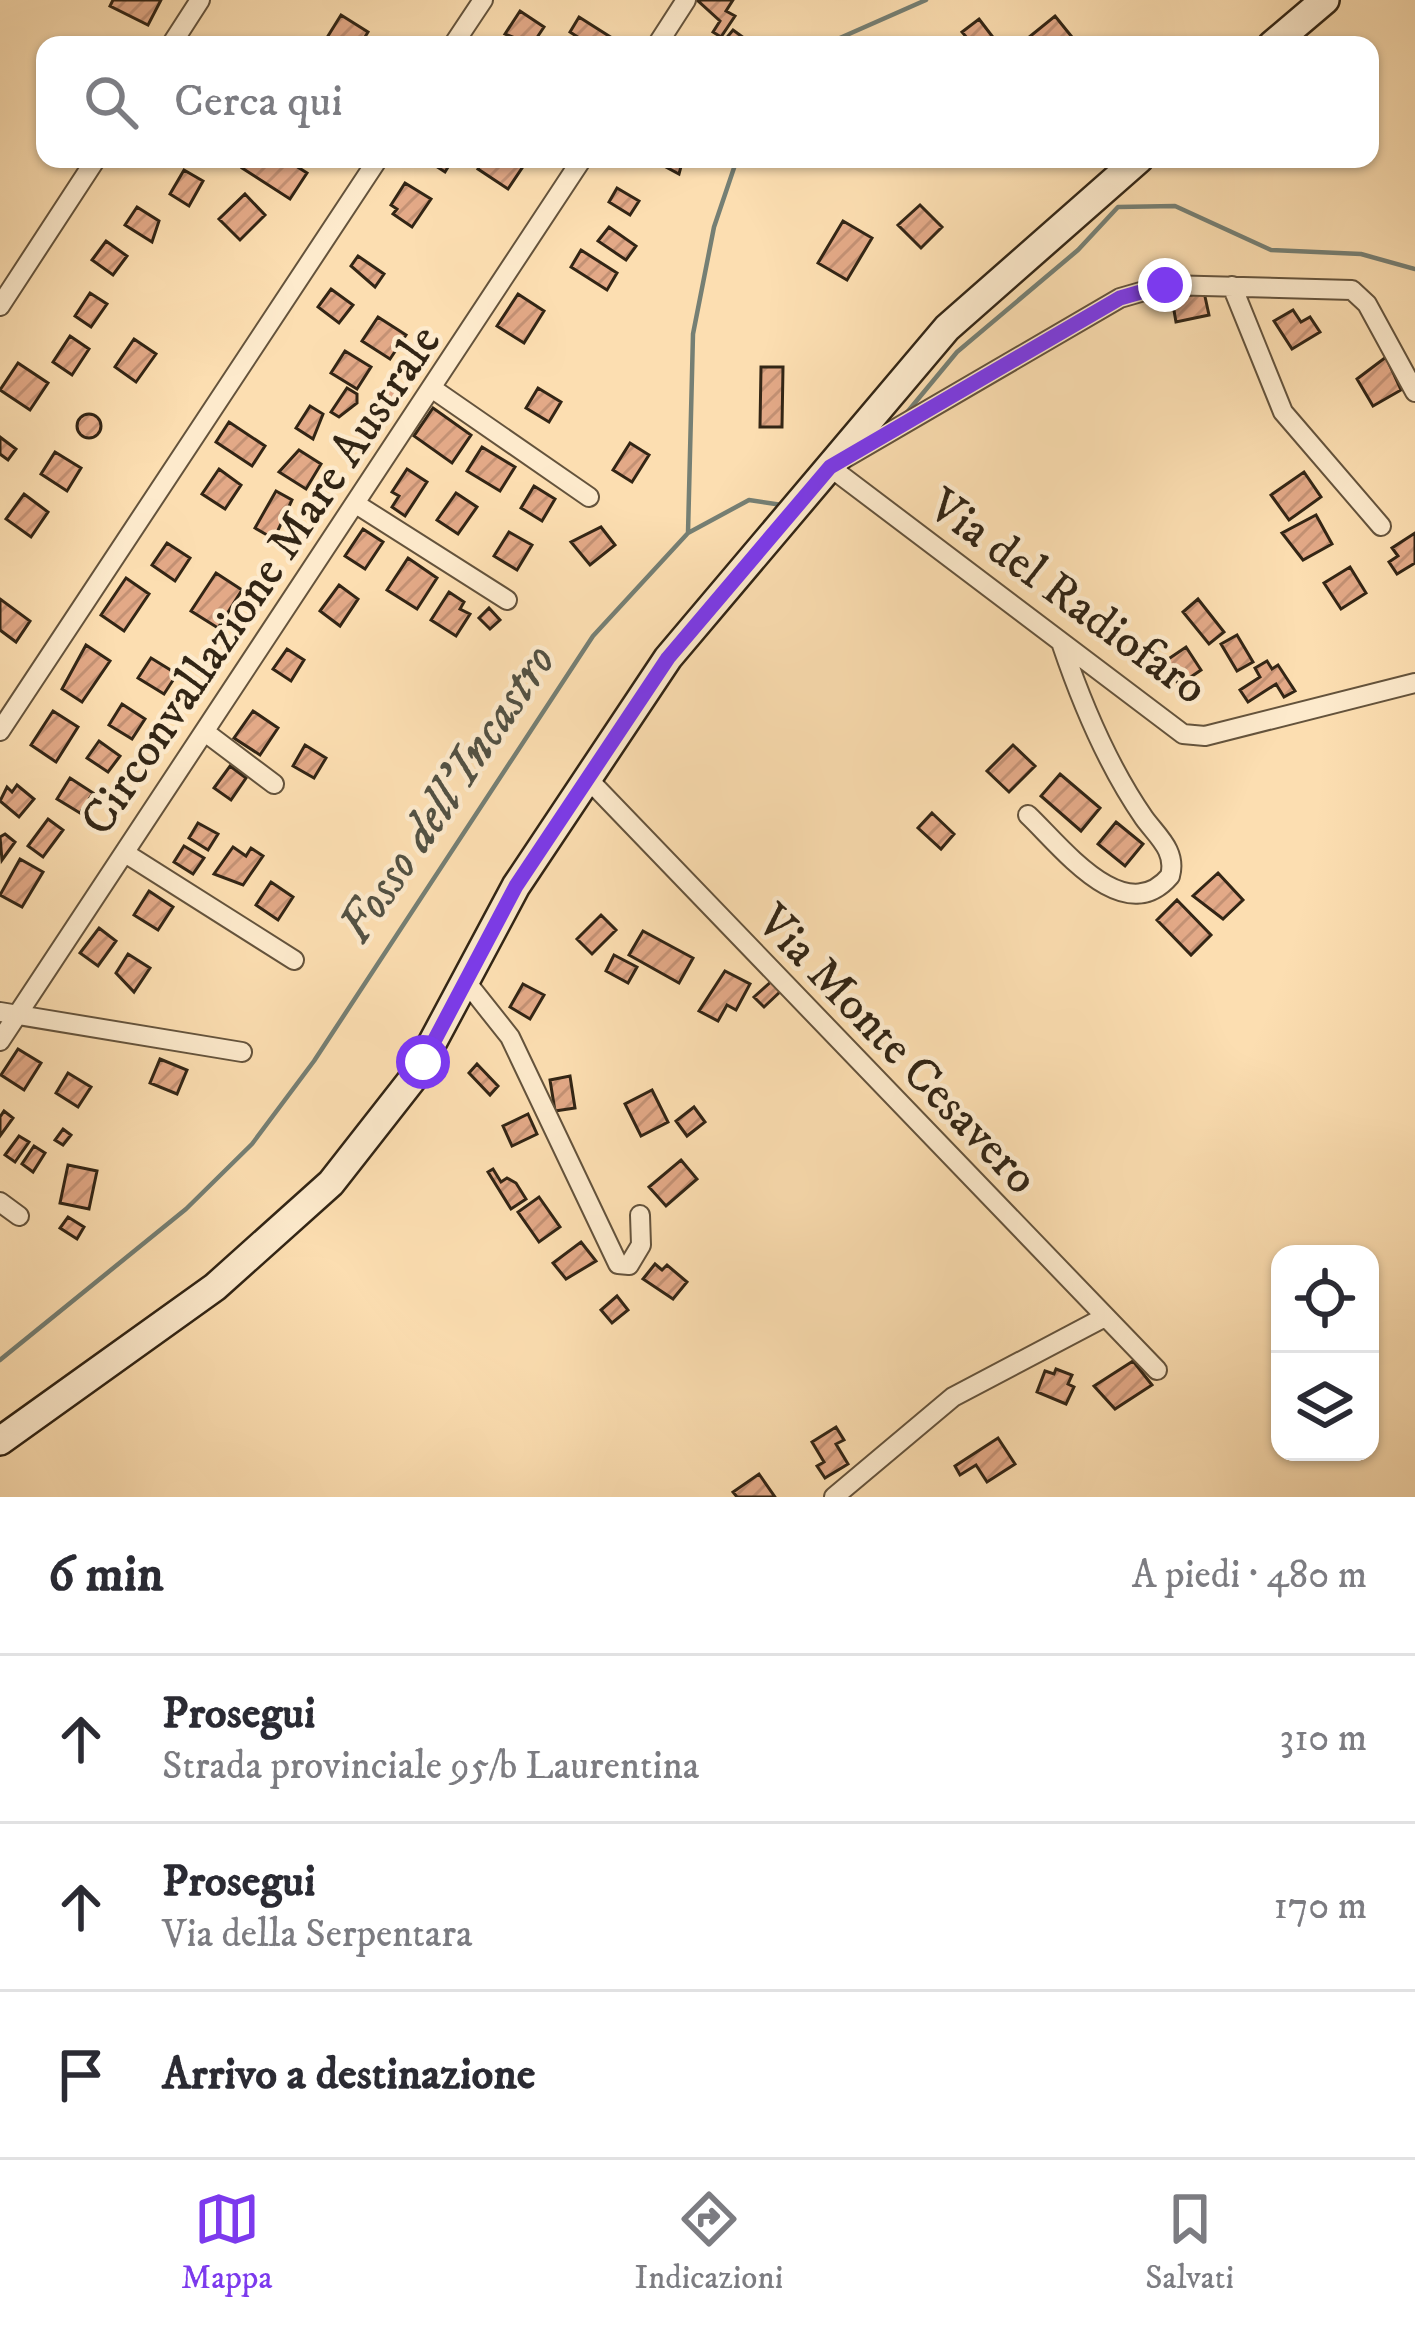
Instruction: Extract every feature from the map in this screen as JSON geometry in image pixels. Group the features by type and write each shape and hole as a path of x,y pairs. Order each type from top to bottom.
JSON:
{"main road":[{"path":"1283,36 1325,0"},
{"path":"0,1441 176,1317 290,1224 389,1113 469,984 516,886 668,658 957,318 1129,168"}],"street":[{"path":"177,36 200,0"},
{"path":"459,36 482,0"},
{"path":"663,36 686,0"},
{"path":"0,306 90,168"},
{"path":"0,731 372,168"},
{"name":"Circonvallazione Mare Australe","path":"0,1041 9,1013 124,853 576,168"},
{"path":"830,467 1125,296 1157,286 1358,293 1415,392"},
{"path":"1232,286 1283,412 1381,526"},
{"path":"433,389 589,497"},
{"name":"Via del Radiofaro","path":"830,467 1173,729 1193,737 1415,683"},
{"path":"356,504 507,600"},
{"path":"1028,815 1096,879 1118,891 1146,892 1170,876 1168,850 1134,801 1088,713 1062,644"},
{"path":"205,732 274,784"},
{"name":"Via Monte Cesavero","path":"587,778 1156,1370"},
{"path":"124,853 294,960"},
{"path":"469,984 510,1037 618,1264 629,1265 637,1256 640,1215"},
{"path":"9,1013 242,1052"},
{"path":"0,1202 19,1216"},
{"path":"834,1497 953,1397 1103,1318"}],"building":[{"path":"113,0 161,0 148,25 110,6"},
{"path":"697,0 733,0 726,11 735,16 722,36 713,32 720,21"},
{"path":"520,11 544,27 538,36 505,34"},
{"path":"341,15 368,32 366,36 328,36"},
{"path":"1055,16 1071,36 1030,36"},
{"path":"579,17 609,36 576,36 570,32"},
{"path":"979,19 992,36 965,36 962,32"},
{"path":"242,168 299,168 307,173 290,199"},
{"path":"479,168 522,168 508,189"},
{"path":"184,170 203,181 189,206 170,194"},
{"path":"405,183 431,199 412,227 393,214 397,209 391,205"},
{"path":"617,188 639,201 630,215 609,202"},
{"path":"245,194 265,215 240,240 219,219"},
{"path":"920,205 942,227 921,248 898,225"},
{"path":"137,207 159,221 152,242 125,225"},
{"path":"843,221 872,238 847,280 818,263"},
{"path":"609,227 636,246 626,260 598,241"},
{"path":"106,241 127,256 113,275 92,260"},
{"path":"581,250 617,273 607,290 571,267"},
{"path":"358,256 384,274 375,287 351,266"},
{"path":"331,289 353,305 339,323 318,307"},
{"path":"1204,292 1209,315 1176,322 1172,299"},
{"path":"90,293 107,304 91,327 75,316"},
{"path":"518,294 544,311 524,343 497,326"},
{"path":"1293,310 1301,322 1310,317 1320,332 1292,349 1274,321"},
{"path":"378,317 406,335 390,359 362,341"},
{"path":"70,336 89,349 72,375 53,362"},
{"path":"134,339 156,354 136,382 115,367"},
{"path":"345,351 371,367 357,389 331,373"},
{"path":"1386,357 1401,390 1373,406 1357,379"},
{"path":"18,363 48,383 30,410 0,390"},
{"path":"761,367 783,367 782,427 760,427"},
{"path":"385,385 397,393 385,413 373,405"},
{"path":"347,388 357,394 357,403 339,417 331,412"},
{"path":"538,388 561,402 549,422 526,408"},
{"path":"310,406 323,414 313,439 296,428"},
{"path":"433,408 471,435 452,463 414,436"},
{"path":"89,414 101,426 89,438 77,426"},
{"path":"229,422 265,446 252,466 216,442"},
{"path":"0,437 16,449 8,460 0,454"},
{"path":"630,443 649,455 632,482 613,470"},
{"path":"482,447 515,467 500,491 467,471"},
{"path":"299,450 321,464 306,489 279,472"},
{"path":"55,452 81,468 67,491 41,474"},
{"path":"219,469 241,485 225,509 202,494"},
{"path":"407,469 427,482 405,516 392,507 399,496 392,492"},
{"path":"1304,472 1321,497 1289,520 1271,495"},
{"path":"534,486 555,499 542,521 521,508"},
{"path":"276,491 292,500 274,539 255,528"},
{"path":"456,493 477,507 458,534 437,520"},
{"path":"24,494 48,512 31,537 6,519"},
{"path":"1316,515 1332,544 1303,560 1282,533"},
{"path":"601,527 615,545 590,565 571,542"},
{"path":"363,529 383,542 365,569 345,556"},
{"path":"509,532 532,545 517,570 494,556"},
{"path":"1415,533 1415,563 1397,574 1389,562 1398,556 1392,548"},
{"path":"167,543 190,558 175,581 152,565"},
{"path":"408,558 437,578 417,609 387,590"},
{"path":"1350,567 1366,593 1341,609 1324,583"},
{"path":"216,573 242,590 218,628 191,611"},
{"path":"126,578 149,594 124,631 101,615"},
{"path":"339,585 358,599 340,626 320,611"},
{"path":"449,592 464,602 460,609 470,614 456,636 431,620"},
{"path":"0,599 30,621 16,642 0,630"},
{"path":"1198,599 1224,632 1209,644 1183,612"},
{"path":"489,608 500,620 490,629 479,618"},
{"path":"1237,635 1253,662 1237,671 1221,644"},
{"path":"86,645 110,661 82,702 62,689"},
{"path":"1186,647 1201,670 1179,685 1164,662"},
{"path":"287,649 304,660 291,681 273,669"},
{"path":"151,658 177,674 164,694 138,678"},
{"path":"1267,661 1272,669 1278,665 1295,691 1284,697 1276,684 1248,702 1240,690 1260,677 1255,668"},
{"path":"122,704 145,719 132,739 109,725"},
{"path":"53,711 78,727 56,762 31,745"},
{"path":"253,711 278,728 260,755 234,738"},
{"path":"99,741 120,756 108,772 87,758"},
{"path":"305,745 326,758 314,778 293,766"},
{"path":"1013,745 1035,766 1009,792 987,771"},
{"path":"230,766 246,778 231,800 214,788"},
{"path":"1060,774 1100,808 1081,831 1041,796"},
{"path":"70,778 93,793 80,813 57,799"},
{"path":"17,785 34,799 19,817 0,801 7,787 12,792"},
{"path":"932,813 954,834 941,849 918,828"},
{"path":"48,819 63,830 43,857 28,846"},
{"path":"1116,822 1143,844 1125,866 1098,844"},
{"path":"198,823 218,834 208,850 189,838"},
{"path":"5,834 15,842 2,860 0,837"},
{"path":"184,846 204,858 193,874 174,862"},
{"path":"233,847 246,856 251,848 263,856 243,885 214,874"},
{"path":"20,859 43,872 22,907 0,895"},
{"path":"1218,873 1243,900 1223,919 1193,896"},
{"path":"271,882 293,897 278,920 256,905"},
{"path":"149,891 173,907 158,930 134,915"},
{"path":"1177,900 1211,935 1191,955 1157,920"},
{"path":"601,915 616,930 592,954 577,939"},
{"path":"99,928 116,941 98,966 80,953"},
{"path":"643,931 693,958 679,983 629,955"},
{"path":"128,954 150,968 134,992 116,973"},
{"path":"614,955 637,967 628,983 606,971"},
{"path":"725,971 750,984 736,1010 727,1005 718,1021 699,1011"},
{"path":"773,980 782,990 764,1007 754,997"},
{"path":"523,984 544,995 530,1019 510,1007"},
{"path":"18,1049 41,1063 24,1090 1,1075"},
{"path":"160,1059 187,1070 177,1094 150,1083"},
{"path":"477,1064 498,1086 490,1095 469,1073"},
{"path":"68,1073 91,1087 78,1107 56,1093"},
{"path":"570,1076 575,1108 555,1111 550,1080"},
{"path":"652,1090 668,1122 641,1136 625,1104"},
{"path":"694,1107 705,1122 687,1136 676,1121"},
{"path":"4,1111 13,1118 0,1136 0,1117"},
{"path":"528,1114 537,1134 512,1146 503,1126"},
{"path":"63,1129 71,1135 63,1145 55,1140"},
{"path":"19,1136 29,1142 15,1162 5,1155"},
{"path":"34,1146 45,1153 33,1172 22,1164"},
{"path":"681,1160 697,1179 666,1206 649,1187"},
{"path":"68,1165 97,1171 89,1209 60,1203"},
{"path":"493,1169 501,1182 507,1178 516,1183 526,1199 511,1209 488,1172"},
{"path":"539,1197 560,1227 539,1242 518,1212"},
{"path":"68,1217 84,1227 77,1239 60,1228"},
{"path":"581,1242 596,1261 566,1279 553,1263"},
{"path":"655,1264 662,1270 667,1265 687,1282 673,1299 643,1279"},
{"path":"617,1296 628,1310 612,1323 601,1310"},
{"path":"1133,1361 1152,1385 1115,1409 1094,1386"},
{"path":"1056,1369 1072,1375 1068,1384 1074,1387 1066,1404 1037,1392 1045,1371 1054,1374"},
{"path":"836,1427 844,1440 836,1444 848,1464 825,1478 817,1466 824,1462 812,1442"},
{"path":"998,1438 1015,1464 987,1482 976,1465 960,1475 955,1466"},
{"path":"759,1474 775,1497 737,1497 733,1492"}],"waterway":[{"name":"Fosso dell'Incastro","path":"844,36 926,0"},
{"name":"Fosso dell'Incastro","path":"0,1360 186,1209 252,1144 314,1061 593,636 688,533 693,334 714,227 734,168"},
{"path":"904,416 957,352 1078,250 1118,207 1175,206 1271,250 1361,254 1415,269"},
{"path":"688,533 749,500 782,505"}],"route":[{"path":"423,1062 469,984 516,886 668,658 830,467 1120,298 1165,285"}]}
